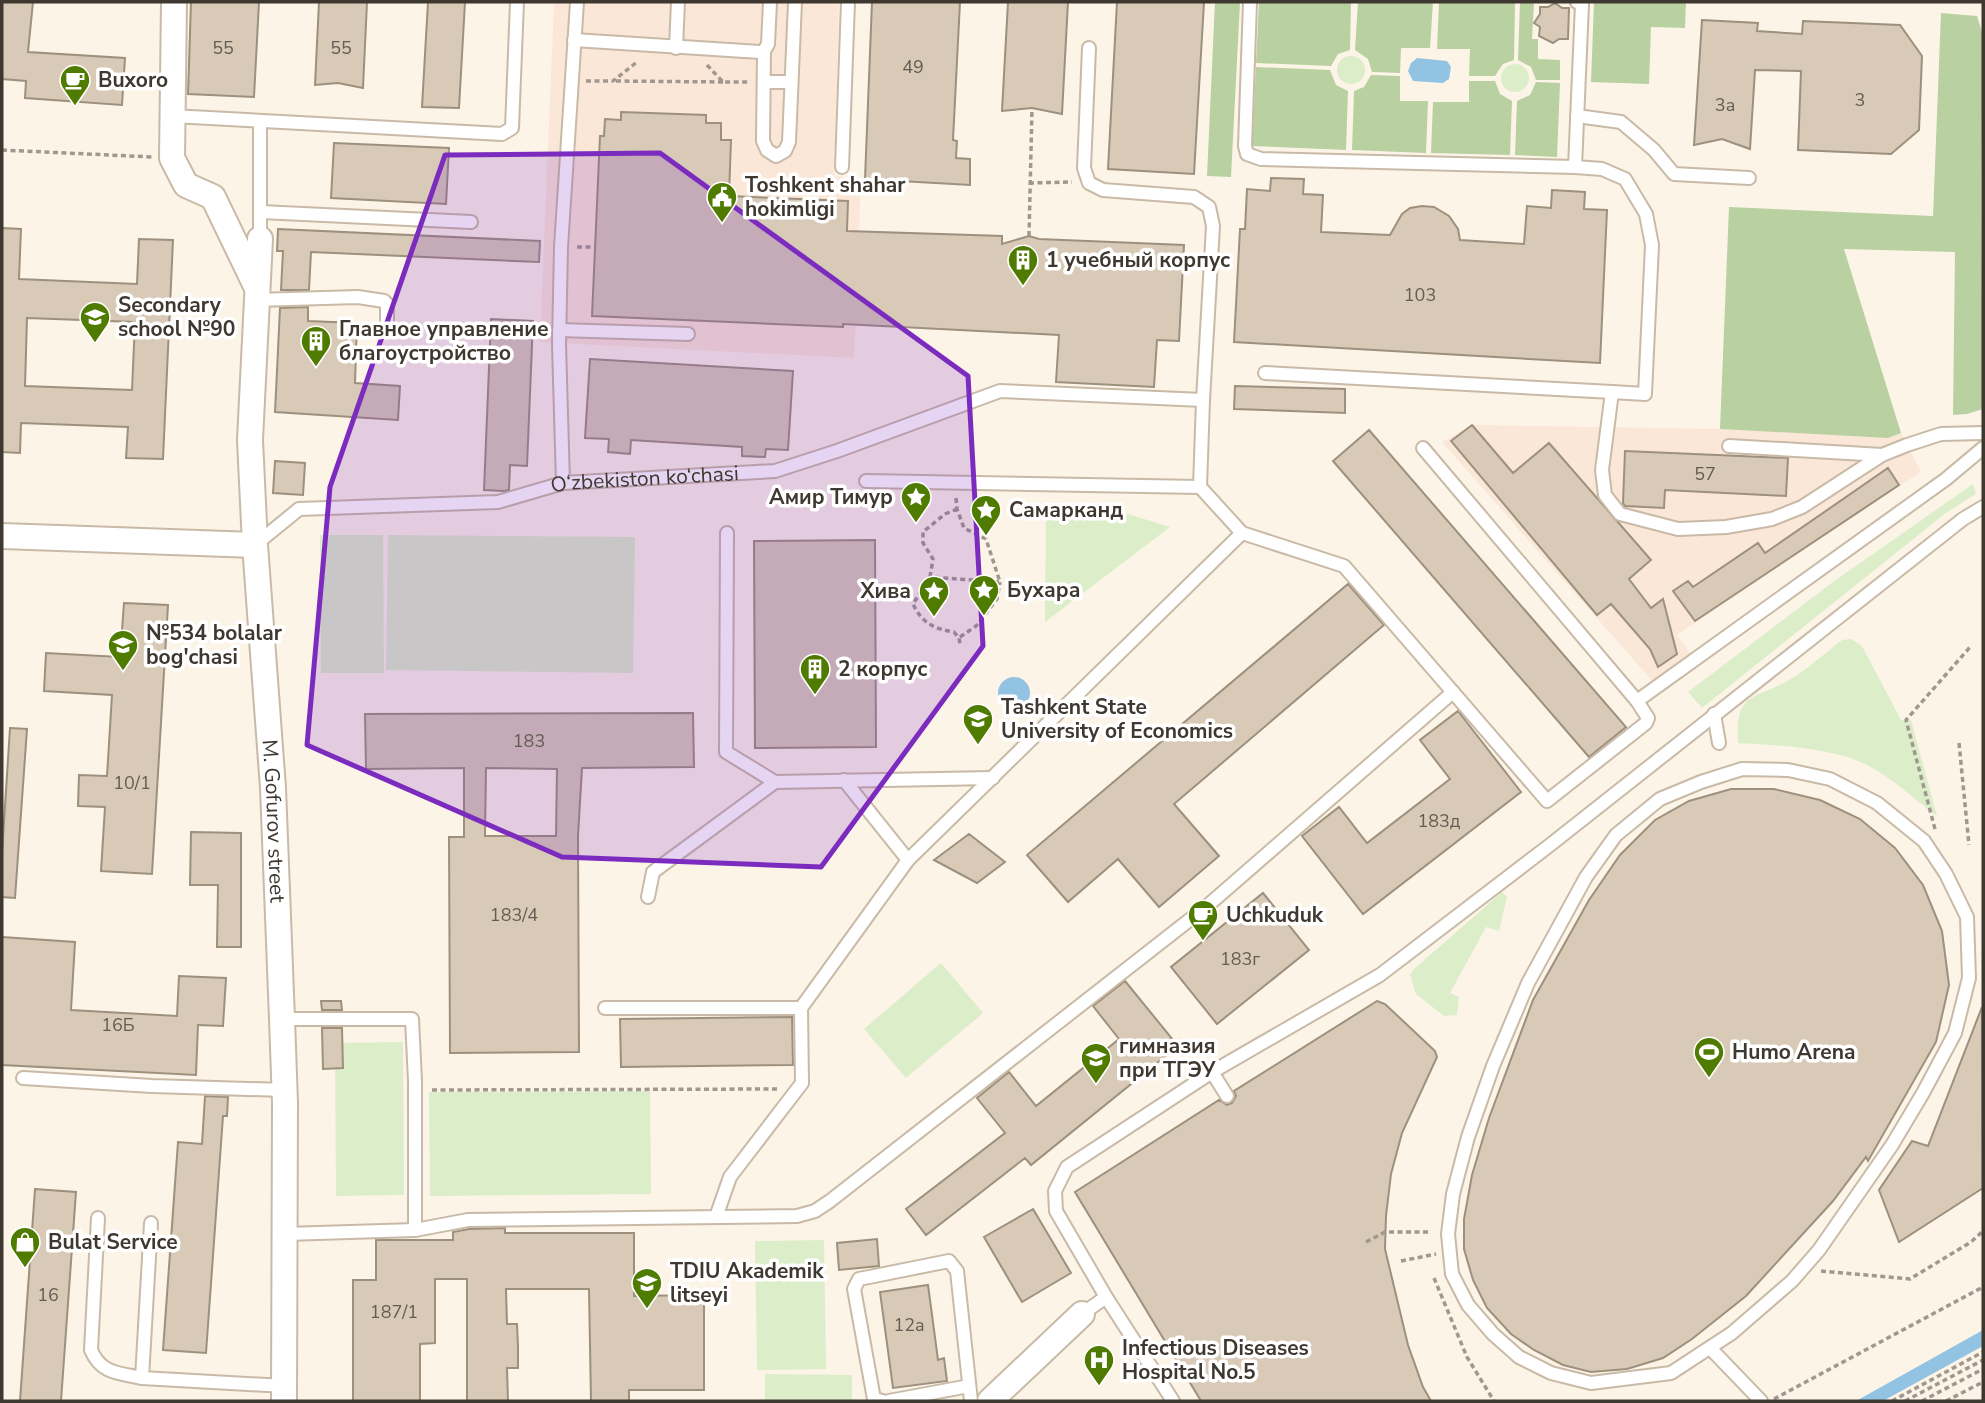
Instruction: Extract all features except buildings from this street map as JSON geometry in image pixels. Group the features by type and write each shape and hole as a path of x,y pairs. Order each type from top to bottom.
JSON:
{"street":[{"path":"174,2 172,158 186,185 213,197 256,293"},
{"name":"M. Gofurov street","path":"260,239 250,440 273,788 282,1019 284,1393"},
{"path":"2,536 255,545"},
{"path":"990,1401 1082,1314"}],"lane":[{"path":"172,116 502,134 512,128 517,2"},
{"path":"563,484 559,330 561,247 577,2"},
{"path":"676,48 678,2"},
{"path":"770,2 768,44 764,51 763,141 767,150 776,156 785,151 789,142 795,2"},
{"path":"842,167 848,2"},
{"path":"1250,2 1245,146 1247,154 1261,159 1602,169 1625,179 1646,214 1652,245 1645,394 1265,373"},
{"path":"1575,167 1582,4 1577,2"},
{"path":"574,40 764,51"},
{"path":"1089,48 1084,168 1089,183 1103,190 1194,197 1209,207 1213,226 1200,487 1242,533 1344,566 1547,801 1646,723 1648,718 1637,701 1423,448"},
{"path":"764,82 791,82"},
{"path":"1577,116 1620,122 1654,150 1674,174 1749,178"},
{"path":"260,121 260,239"},
{"path":"261,212 471,222"},
{"path":"256,293 358,297 384,301 387,304 387,328"},
{"path":"559,330 688,334"},
{"name":"O‘zbekiston ko‘chasi","path":"255,545 299,509 498,502 563,484 775,471 837,452 1000,391 1203,400"},
{"path":"1612,391 1602,470 1605,495 1620,514 1678,529 1726,527 1772,519 1802,507 1882,455 1941,434 1983,433"},
{"path":"1729,446 1882,455"},
{"path":"1637,701 1946,479 1983,448"},
{"path":"866,481 1200,487"},
{"path":"1174,1401 1107,1297 1056,1210 1055,1191 1067,1167 1212,1072 1380,975 1550,845 1963,519 1983,507"},
{"path":"727,533 726,752 775,782 993,778"},
{"path":"716,1217 730,1177 802,1083 801,1008 908,860 1242,533"},
{"path":"1751,684 1766,685"},
{"path":"285,1234 415,1230 468,1220 797,1216 815,1210 830,1201 1206,906 1453,692"},
{"path":"1713,714 1719,743"},
{"path":"1742,769 1788,770 1830,779 1877,803 1924,841 1946,874 1967,917 1969,978 1955,1033 1923,1093 1856,1199 1819,1250 1792,1281 1732,1333 1710,1348 1671,1373 1591,1383 1551,1373 1519,1357 1493,1335 1468,1305 1452,1274 1448,1234 1453,1195 1468,1137 1493,1066 1528,983 1586,877 1616,835 1660,799 1701,782 1742,769"},
{"path":"845,780 908,860"},
{"path":"648,897 653,872 775,782"},
{"path":"604,1007 801,1008"},
{"path":"282,1019 412,1019 415,1230"},
{"path":"1212,1072 1227,1096"},
{"path":"23,1078 284,1090"},
{"path":"98,1218 91,1350 96,1362 108,1371 142,1378 284,1393"},
{"path":"142,1378 151,1223"},
{"path":"883,1401 874,1399 854,1289 859,1279 949,1261 957,1271 971,1401"},
{"path":"1082,1314 1107,1297"},
{"path":"1710,1348 1761,1401"},
{"path":"889,1401 969,1386"}],"path":[{"path":"613,81 634,62 648,61"},
{"path":"696,63 707,65 723,82"},
{"path":"572,81 764,82"},
{"path":"1029,236 1032,108"},
{"path":"2,150 172,158"},
{"path":"1029,183 1089,183"},
{"path":"956,482 957,509 964,528 986,539 1000,582 997,599 976,626 960,638"},
{"path":"957,509 944,514 923,532 923,543 933,559 930,577 913,604 920,617 937,629 954,632 960,638 960,644"},
{"path":"930,577 1000,582"},
{"path":"1936,835 1906,720 1971,646"},
{"path":"1959,743 1969,845"},
{"path":"415,1090 796,1089"},
{"path":"1366,1242 1385,1232 1430,1231"},
{"path":"1815,1270 1910,1279 1983,1232"},
{"path":"1401,1261 1438,1254"},
{"path":"1434,1282 1467,1357 1494,1401"},
{"path":"1770,1401 1983,1287"},
{"path":"1892,1401 1983,1352"},
{"path":"1905,1401 1983,1360"},
{"path":"1922,1401 1983,1369"},
{"path":"1962,1380 1967,1391"},
{"path":"1946,1401 1983,1382"}],"highlighted area":[{"path":"660,153 968,376 983,646 821,867 562,857 307,745 330,487 445,155"}],"shaded area":[{"path":"554,2 839,2 834,176 861,179 854,358 540,342"},
{"path":"1472,425 1720,429 1888,437 1901,433 1921,472 1677,635 1691,654 1654,683 1442,442"}],"green space":[{"path":"1215,2 1240,2 1231,177 1207,176"},
{"path":"1259,2 1351,2 1350,50 1338,54 1331,66 1256,63"},
{"path":"1358,2 1433,2 1430,48 1401,48 1400,73 1372,72 1368,59 1355,50"},
{"path":"1439,2 1515,2 1514,60 1503,64 1495,76 1469,76 1470,49 1437,49"},
{"path":"1520,2 1534,2 1532,39 1538,39 1538,59 1560,60 1560,80 1536,80 1531,67 1518,60"},
{"path":"1594,2 1686,2 1685,28 1651,27 1649,84 1591,82"},
{"path":"1941,13 1977,16 1983,35 1983,409 1953,415 1955,252 1844,249 1901,433 1888,438 1720,429 1729,207 1933,216"},
{"path":"1351,56 1361,60 1365,70 1361,80 1351,84 1341,80 1337,70 1341,60"},
{"path":"1515,64 1525,68 1529,78 1525,88 1515,92 1505,88 1501,78 1505,68"},
{"path":"1256,67 1330,70 1336,85 1348,91 1346,150 1252,146"},
{"path":"1371,75 1400,76 1400,101 1428,101 1426,153 1352,150 1354,91 1364,87"},
{"path":"1469,81 1495,81 1500,94 1512,101 1510,155 1431,153 1433,102 1469,102"},
{"path":"1536,82 1560,83 1557,157 1515,155 1517,101 1530,95"},
{"path":"1973,484 1976,494 1946,513 1702,708 1688,692 1833,582"},
{"path":"1065,503 1115,510 1170,527 1045,622 1046,512"},
{"path":"320,535 383,535 384,673 321,673"},
{"path":"388,535 635,537 633,673 386,670"},
{"path":"1851,639 1862,646 1901,720 1911,720 1937,816 1885,776 1854,759 1804,748 1738,743 1740,714 1749,700 1796,676 1842,640"},
{"path":"1502,892 1507,897 1499,931 1486,927 1450,993 1459,997 1457,1015 1444,1016 1416,994 1410,975"},
{"path":"941,963 983,1013 906,1078 864,1029"},
{"path":"403,1042 404,1195 336,1196 335,1043"},
{"path":"650,1091 651,1194 430,1196 429,1092"},
{"path":"824,1240 826,1369 757,1370 755,1241"},
{"path":"765,1374 852,1375 852,1401 765,1401"}],"water":[{"path":"1417,58 1447,61 1451,67 1449,79 1443,83 1413,81 1408,71"},
{"path":"1014,677 1025,682 1030,693 1025,704 1014,709 1003,704 998,693 1003,682"},
{"path":"1983,1330 1983,1346 1883,1401 1856,1401"}],"place":[{"name":"Buxoro","path":"75,107"},
{"name":"Toshkent shahar hokimligi","path":"722,224"},
{"name":"1 учебный корпус","path":"1023,287"},
{"name":"Secondary school №90","path":"95,344"},
{"name":"Главное управление благоустройство","path":"316,368"},
{"name":"Амир Тимур","path":"916,524"},
{"name":"Самарканд","path":"986,537"},
{"name":"Бухара","path":"984,617"},
{"name":"Хива","path":"934,618"},
{"name":"№534 bolalar bog'chasi","path":"123,672"},
{"name":"2 корпус","path":"815,696"},
{"name":"Tashkent State University of Economics","path":"978,746"},
{"name":"Uchkuduk","path":"1203,942"},
{"name":"Humo Arena","path":"1709,1079"},
{"name":"гимназия при ТГЭУ","path":"1096,1085"},
{"name":"Bulat Service","path":"25,1269"},
{"name":"TDIU Akademik litseyi","path":"647,1310"},
{"name":"Infectious Diseases Hospital No.5","path":"1099,1387"}]}
